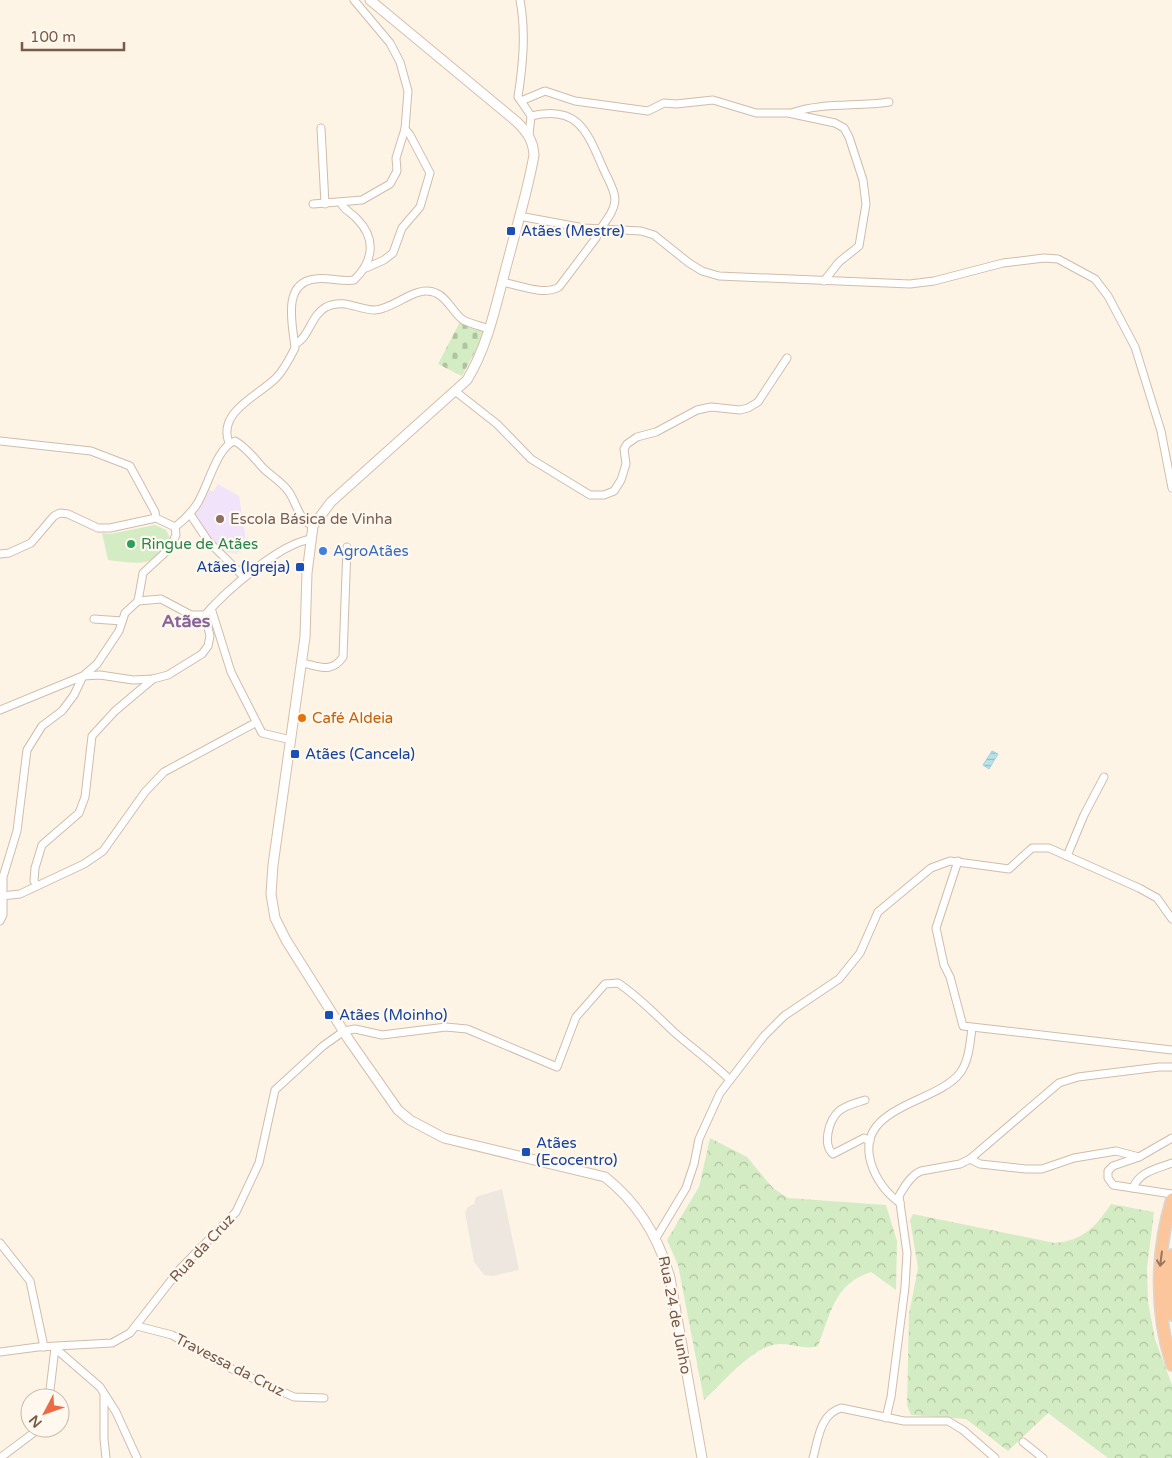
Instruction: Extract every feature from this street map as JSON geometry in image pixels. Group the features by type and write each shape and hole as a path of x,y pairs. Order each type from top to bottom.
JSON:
{"highway":[{"path":"1172,1199 1168,1210 1160,1268 1159,1296 1167,1347 1172,1365"},
{"path":"1172,1256 1170,1278 1172,1314"}],"main road":[{"path":"313,526 331,502 467,380 475,366 502,282 534,155 534,146 529,135 517,122 370,0"},
{"name":"Rua 24 de Junho","path":"313,526 302,663 273,865 271,894 275,918 305,971 388,1097 410,1120 444,1138 605,1177 624,1192 656,1238 670,1278 702,1458"}],"street":[{"path":"313,204 362,200 390,184 397,171 396,158 404,129 408,91 400,62 390,42 354,0"},
{"path":"520,0 524,26 523,64 518,97 531,116 529,135"},
{"path":"521,101 545,91 575,101 648,111 664,103 688,103 699,100 731,104 756,113 788,113 821,119 844,128 863,180 866,204 859,246 839,262 824,281"},
{"path":"788,113 817,106 865,105 889,102"},
{"path":"502,282 552,291 564,281 612,213 614,192 586,130 578,122 570,118 554,114 531,116"},
{"path":"321,128 325,204"},
{"path":"229,442 226,428 230,418 277,378 290,360 295,348 289,314 293,295 302,284 314,279 354,280 366,268 384,260 393,253 402,228 420,207 430,173 410,135 404,129"},
{"path":"341,203 343,208 352,213 368,232 371,244 366,268"},
{"path":"519,216 599,229 641,232 654,235 689,263 719,276 910,284 934,281 1003,263 1044,258 1058,259 1095,279 1108,296 1136,347 1161,432 1172,488"},
{"path":"295,344 302,341 314,318 326,308 341,303 373,310 388,308 414,295 426,292 436,293 463,320 488,329"},
{"path":"455,391 497,424 531,459 590,495 604,496 614,491 621,480 626,464 624,449 627,444 637,437 656,432 698,410 711,407 740,410 748,408 758,402 786,358"},
{"path":"0,441 91,451 130,466 156,512 156,518"},
{"path":"175,527 190,514 210,480 220,452 229,442 235,441 244,446 263,468 282,484 290,493 300,514 307,523 313,526"},
{"path":"0,554 9,553 31,543 54,516 60,513 68,514 98,528 156,518 175,527"},
{"path":"190,514 208,541 244,577"},
{"path":"0,710 83,676 97,664 119,631 125,613 138,601 143,573 170,548 176,535 175,527"},
{"path":"138,601 161,599 191,615 205,615 224,593 244,577 296,543 311,539"},
{"path":"302,663 329,668 336,666 343,657 347,547"},
{"path":"211,608 231,672 255,723 262,733 291,740"},
{"path":"83,676 100,675 133,680 153,679 168,675 202,654 208,646 210,636 205,615"},
{"path":"94,619 122,620"},
{"path":"0,921 3,915 3,877 17,831 27,750 42,726 62,711 74,696 83,676"},
{"path":"37,886 34,881 35,868 42,845 75,817 85,797 92,736 115,711 153,679"},
{"path":"2,896 20,894 84,864 103,850 145,792 164,772 255,723"},
{"path":"1067,856 1084,815 1104,777"},
{"path":"656,1238 686,1188 694,1164 699,1139 720,1093 764,1036 784,1016 839,979 860,953 878,912 930,868 950,861 1009,869 1028,852 1039,846 1049,848 1139,888 1157,898 1172,919"},
{"path":"958,862 936,928 944,965 950,977 963,1026 1172,1050"},
{"path":"344,1031 355,1029 382,1035 446,1027 467,1029 556,1067 576,1017 605,984 618,983 630,991 730,1080"},
{"path":"900,1203 883,1187 874,1173 868,1154 870,1140 879,1123 896,1110 949,1083 960,1072 969,1048 972,1028"},
{"name":"Rua da Cruz","path":"0,1352 112,1343 121,1339 137,1326 170,1280 236,1212 259,1163 275,1090 322,1046 344,1031"},
{"path":"886,1418 891,1397 905,1287 907,1254 900,1203 903,1188 916,1173 960,1164 970,1159 1049,1091 1068,1079 1172,1067"},
{"path":"865,1100 840,1111 829,1130 828,1144 833,1154 864,1138 870,1140"},
{"path":"1172,1138 1139,1157 1112,1166 1108,1171 1108,1178 1113,1185 1172,1194"},
{"path":"970,1159 980,1164 1042,1169 1074,1158 1116,1151 1139,1157"},
{"path":"1133,1188 1138,1178 1144,1174 1172,1164"},
{"path":"0,1243 30,1281 44,1347"},
{"name":"Travessa da Cruz","path":"137,1326 172,1335 232,1369 294,1397 324,1398"},
{"path":"55,1348 88,1376 104,1393 116,1412 137,1458"},
{"path":"51,1388 55,1348"},
{"path":"104,1393 106,1458"},
{"path":"813,1458 824,1420 833,1410 849,1409 886,1418 920,1422 948,1421 963,1430 995,1458"},
{"path":"0,1458 27,1438"},
{"path":"1023,1442 1043,1458"}],"shaded area":[{"name":"Escola Básica de Vinha","path":"218,484 239,496 245,534 244,547 236,554 227,552 210,540 193,516 210,490 213,492"},
{"path":"502,1189 519,1270 493,1276 484,1275 474,1262 465,1212 468,1207 474,1204 476,1197"}],"green space":[{"path":"461,320 483,330 484,335 462,376 438,364"},
{"path":"155,525 166,530 170,538 159,555 152,560 136,563 108,560 102,533 110,534"},
{"path":"710,1138 747,1157 773,1188 788,1198 886,1205 897,1241 896,1290 871,1272 859,1277 841,1292 831,1311 818,1346 807,1347 779,1344 764,1348 736,1368 704,1400 678,1265 667,1240 699,1187"},
{"path":"1111,1204 1154,1212 1147,1268 1148,1302 1155,1339 1172,1385 1172,1458 1108,1458 1048,1413 1008,1451 966,1419 911,1415 907,1405 909,1314 918,1268 910,1220 913,1214 1055,1243 1074,1239 1088,1231"}],"water":[{"path":"992,751 998,754 989,769 983,765"}],"place":[{"name":"Atães (Mestre)","path":"511,231"},
{"name":"Escola Básica de Vinha","path":"220,519"},
{"name":"Ringue de Atães","path":"131,544"},
{"name":"AgroAtães","path":"323,551"},
{"name":"Atães (Igreja)","path":"300,567"},
{"name":"Café Aldeia","path":"302,718"},
{"name":"Atães (Cancela)","path":"295,754"},
{"name":"Atães (Moinho)","path":"329,1015"},
{"name":"Atães (Ecocentro)","path":"526,1152"}],"district":[{"name":"Atães","path":"186,621"}]}
